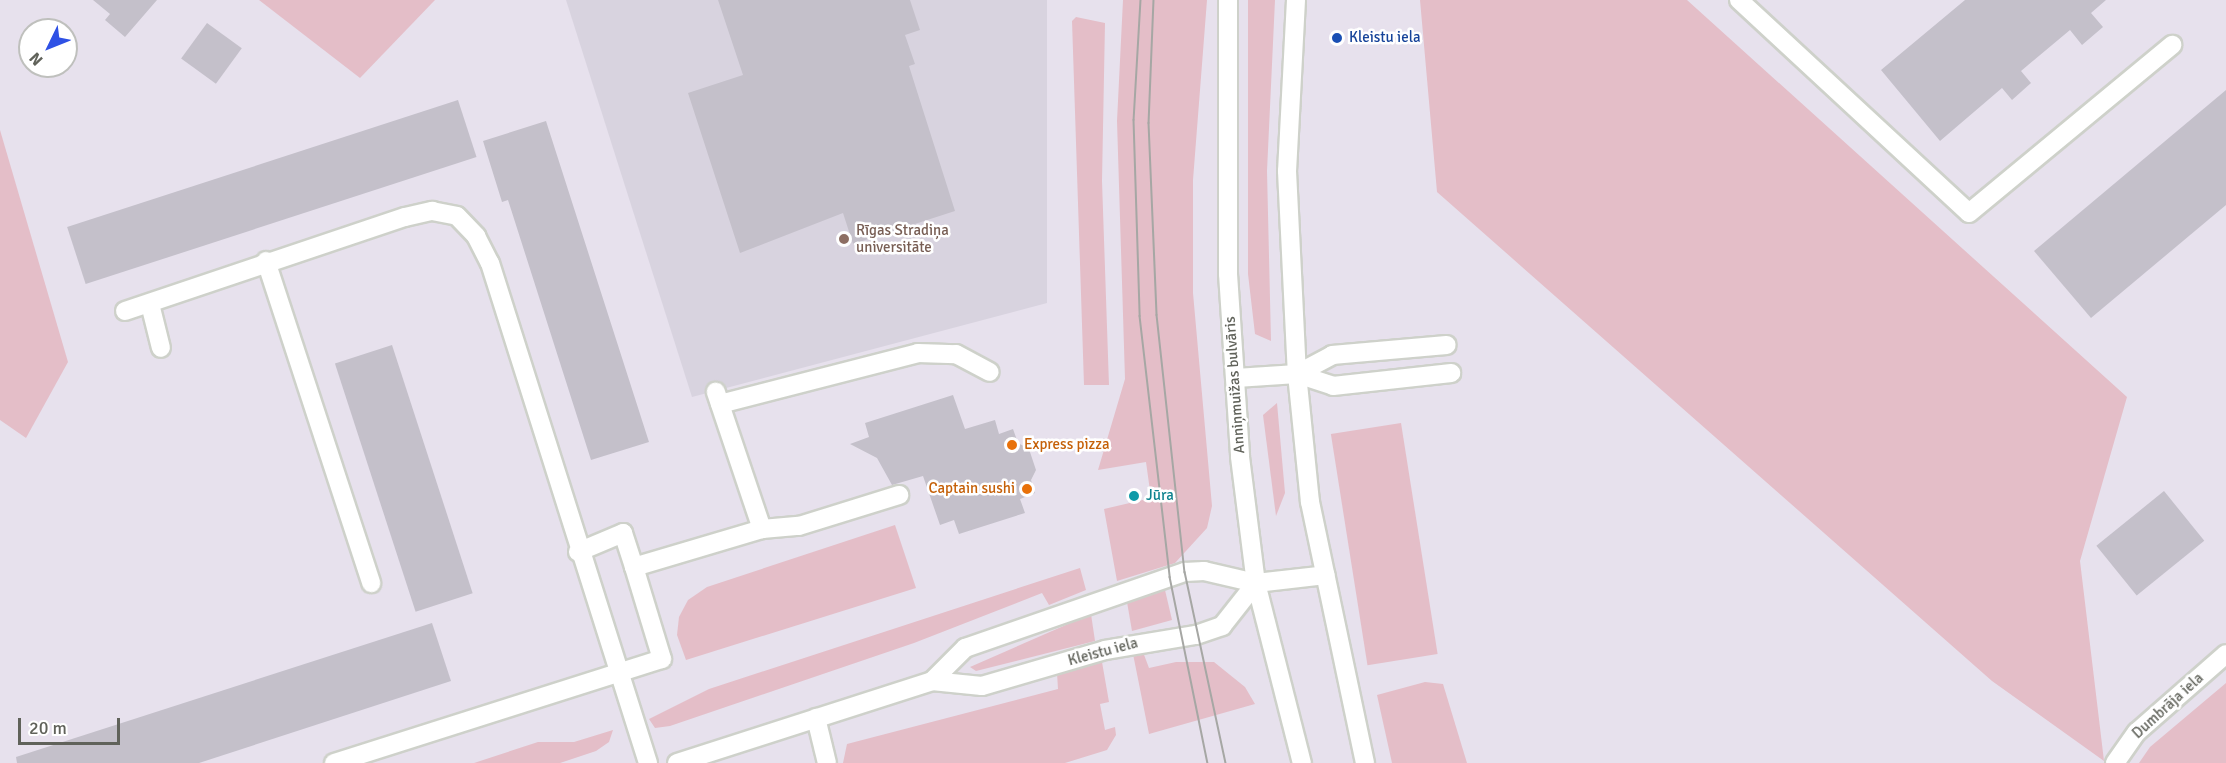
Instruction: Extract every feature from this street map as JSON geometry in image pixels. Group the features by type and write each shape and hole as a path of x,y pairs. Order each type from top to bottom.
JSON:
{"street":[{"name":"Anniņmuižas bulvāris","path":"1228,0 1228,274 1236,378 1256,583 1302,763"},
{"path":"1296,0 1287,171 1297,374 1310,502 1365,763"},
{"path":"1738,0 1969,213 2172,45"},
{"path":"125,311 266,261 405,217 432,211 457,216 476,236 490,263 616,673 648,763"},
{"path":"266,261 371,583"},
{"path":"150,304 161,348"},
{"path":"1297,374 1332,355 1447,345"},
{"path":"762,529 718,398 918,353 956,354 990,372"},
{"path":"1236,378 1297,374 1333,386 1451,373"},
{"path":"634,567 762,529 799,526 900,495"},
{"path":"334,763 662,659 623,533 578,552"},
{"name":"Kleistu iela","path":"932,681 965,648 1185,572 1204,571 1256,583 1326,575"},
{"name":"Kleistu iela","path":"677,763 932,681 982,686 1105,650 1196,635 1222,626 1256,583"},
{"name":"Dumbrāja iela","path":"2115,763 2137,732 2226,654"},
{"path":"816,718 827,763"}],"shaded area":[{"path":"259,0 435,0 360,78"},
{"name":"Rīgas Stradiņa universitāte","path":"566,0 1047,0 1047,303 692,397"},
{"path":"1123,0 1207,0 1193,180 1193,293 1212,506 1207,528 1175,563 1117,581 1104,509 1151,498 1146,462 1098,470 1125,379 1117,121"},
{"path":"1248,0 1275,0 1267,171 1271,341 1255,334 1248,274"},
{"path":"1420,0 1687,0 2127,397 2080,561 2104,761 1992,681 1437,192"},
{"path":"1076,17 1105,23 1102,181 1109,385 1084,385 1072,21"},
{"path":"0,130 68,362 26,438 0,420"},
{"path":"1277,403 1285,493 1276,516 1263,415"},
{"path":"1401,423 1438,654 1367,665 1331,434"},
{"path":"895,525 916,588 686,660 677,635 679,617 688,600 707,587"},
{"path":"1080,568 1086,590 1049,605 1042,593 914,643 670,726 655,728 649,719 709,689"},
{"path":"1165,590 1172,620 1132,631 1127,602"},
{"path":"1091,614 1095,641 976,671 970,667"},
{"path":"1143,652 1149,668 1176,662 1214,662 1245,687 1255,704 1149,734 1133,654"},
{"path":"1102,662 1109,702 1100,704 1105,730 1115,727 1116,735 1107,750 1065,763 843,763 847,744 1058,689 1057,673"},
{"path":"1425,682 1443,684 1467,763 1392,763 1377,695"},
{"path":"2226,683 2226,763 2139,763 2150,747"},
{"path":"613,730 609,742 596,751 560,763 474,763 538,742 574,742"}],"building":[{"path":"93,0 157,0 125,37 105,20 110,14"},
{"path":"718,0 910,0 920,30 905,35 915,64 909,66 955,211 853,244 843,213 740,253 688,93 743,75"},
{"path":"1965,0 2106,0 2091,13 2103,27 2082,45 2070,30 2021,71 2031,83 2012,100 2002,88 1940,141 1881,70"},
{"path":"207,23 242,48 216,84 181,59"},
{"path":"2226,90 2226,205 2091,318 2034,251"},
{"path":"458,100 477,157 86,284 67,227"},
{"path":"546,121 649,442 591,460 508,200 502,202 483,141"},
{"path":"392,345 473,593 416,612 335,364"},
{"path":"953,395 965,429 995,420 999,434 1013,429 1018,443 1029,449 1036,470 1031,480 1035,493 1020,499 1025,513 959,534 954,520 940,525 923,476 892,485 877,458 850,444 869,437 865,423"},
{"path":"2164,491 2204,541 2137,595 2096,546"},
{"path":"432,623 451,681 199,763 17,763 16,757"}],"tram line":[{"path":"1141,0 1134,120 1140,316 1170,577 1208,763"},
{"path":"1154,0 1149,123 1157,315 1185,572 1226,763"}],"place":[{"name":"Kleistu iela","path":"1337,38"},
{"name":"Rīgas Stradiņa universitāte","path":"844,239"},
{"name":"Express pizza","path":"1012,445"},
{"name":"Captain sushi","path":"1027,489"},
{"name":"Jūra","path":"1134,496"}]}
